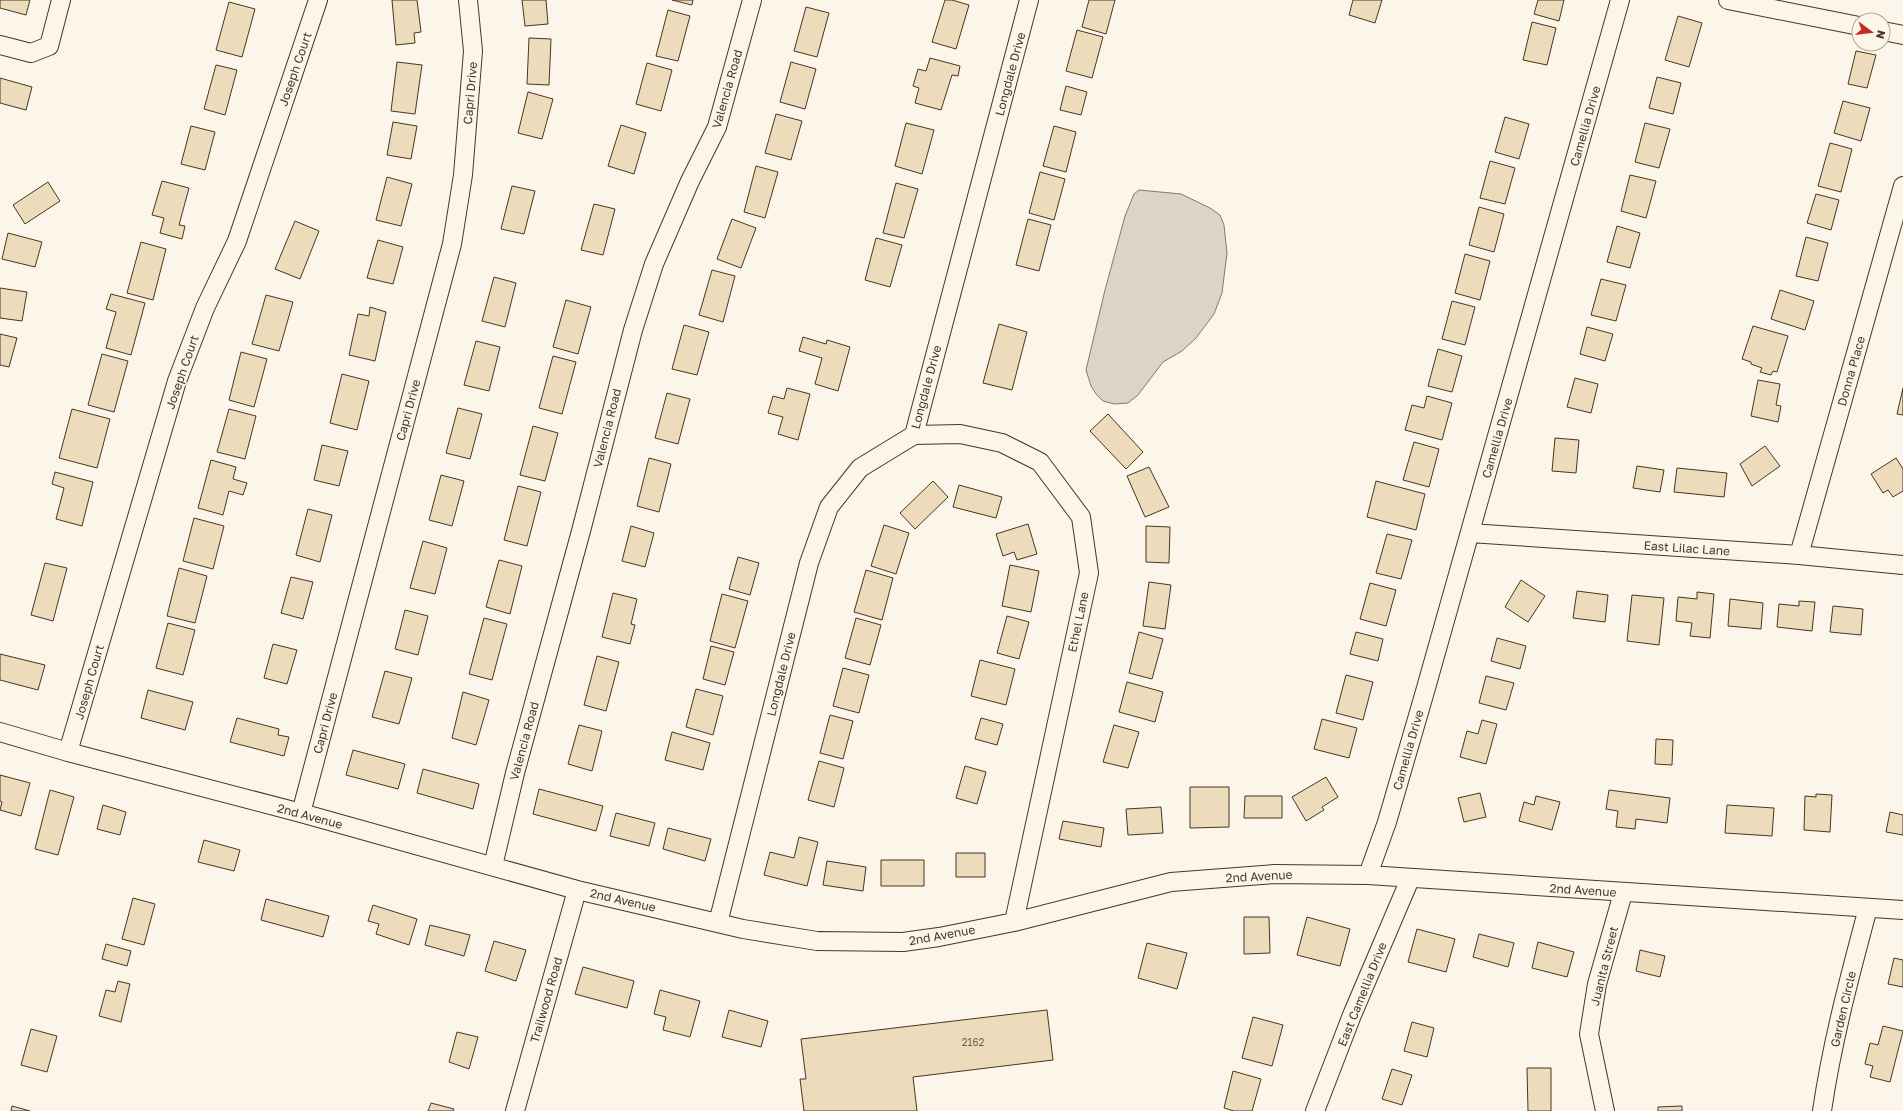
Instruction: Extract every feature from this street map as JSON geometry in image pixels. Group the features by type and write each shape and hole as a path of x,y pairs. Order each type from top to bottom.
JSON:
{"street":[{"path":"0,45 31,54 49,46 62,0"},
{"name":"Joseph Court","path":"68,752 177,381 205,308 237,241 318,0"},
{"name":"Capri Drive","path":"301,813 452,244 463,175 474,51 468,0"},
{"name":"Valencia Road","path":"493,866 518,765 581,532 633,330 654,264 690,181 717,128 752,0"},
{"name":"Longdale Drive","path":"718,923 809,563 829,507 860,468 914,435 1029,0"},
{"name":"Camellia Drive","path":"1368,875 1387,822 1620,0"},
{"path":"1728,0 1851,24"},
{"path":"1891,33 1903,35"},
{"name":"Donna Place","path":"1799,555 1903,186"},
{"name":"Ethel Lane","path":"914,435 960,434 1002,443 1040,462 1081,517 1089,572 1014,922"},
{"name":"East Lilac Lane","path":"1470,533 1799,555 1903,565"},
{"name":"2nd Avenue","path":"0,732 68,752 301,813 577,890 718,923 817,941 903,942 939,937 1014,922 1171,882 1274,874 1368,875 1623,893 1903,910"},
{"name":"East Camellia Drive","path":"1315,1111 1352,1015 1410,879"},
{"name":"Trailwood Road","path":"515,1111 577,890"},
{"name":"Juanita Street","path":"1605,1111 1589,1034 1597,984 1623,893"},
{"name":"Garden Circle","path":"1822,1111 1827,1077 1844,996 1868,908"}],"shaded area":[{"path":"1139,190 1181,194 1210,208 1220,215 1224,225 1227,253 1222,293 1214,314 1196,338 1182,351 1163,362 1138,395 1128,403 1114,404 1103,401 1096,394 1091,386 1086,370 1105,290 1125,216 1134,194"}],"building":[{"path":"0,0 30,0 26,15 0,8"},
{"path":"392,0 417,0 421,32 414,33 415,43 396,45"},
{"path":"522,0 546,0 548,24 525,26"},
{"path":"672,0 693,0 692,5"},
{"path":"945,0 952,0 969,5 956,49 932,42"},
{"path":"1089,0 1115,0 1106,34 1082,27"},
{"path":"1353,0 1382,0 1375,23 1349,15"},
{"path":"1538,0 1564,0 1559,21 1534,14"},
{"path":"229,2 255,9 242,57 216,50"},
{"path":"806,7 829,13 817,57 794,51"},
{"path":"668,10 690,16 678,61 656,56"},
{"path":"1678,16 1702,23 1689,67 1665,60"},
{"path":"1532,22 1556,28 1547,65 1523,60"},
{"path":"1077,30 1103,37 1092,78 1066,71"},
{"path":"529,38 551,39 549,85 527,84"},
{"path":"1856,52 1876,55 1867,88 1848,84"},
{"path":"930,58 960,66 958,76 952,75 941,110 915,103 919,88 913,86 918,69 926,71"},
{"path":"397,62 422,65 415,114 391,111"},
{"path":"791,62 816,69 805,109 780,102"},
{"path":"647,63 672,70 661,111 636,104"},
{"path":"216,65 237,70 225,115 204,109"},
{"path":"1657,77 1681,83 1673,114 1649,108"},
{"path":"0,78 32,87 26,110 0,103"},
{"path":"1066,86 1087,92 1081,115 1060,110"},
{"path":"528,92 553,99 542,139 518,133"},
{"path":"1843,101 1870,108 1861,141 1834,133"},
{"path":"776,114 802,121 791,160 765,153"},
{"path":"1505,117 1529,124 1519,159 1495,152"},
{"path":"393,122 417,126 411,159 387,155"},
{"path":"906,123 934,130 922,174 895,166"},
{"path":"1645,123 1670,129 1659,168 1635,162"},
{"path":"621,125 646,133 634,174 608,166"},
{"path":"191,126 215,132 205,170 181,164"},
{"path":"1054,126 1076,132 1066,172 1043,166"},
{"path":"1830,143 1852,149 1841,192 1818,186"},
{"path":"1490,161 1515,168 1505,204 1480,198"},
{"path":"756,166 778,172 765,218 744,212"},
{"path":"1040,172 1065,179 1054,220 1029,213"},
{"path":"1630,175 1656,181 1646,218 1621,211"},
{"path":"387,177 412,184 401,226 376,220"},
{"path":"162,181 189,188 179,225 185,226 182,239 160,233 164,218 152,215"},
{"path":"48,182 60,201 25,224 13,205"},
{"path":"896,183 918,189 904,238 883,233"},
{"path":"512,186 535,191 524,234 501,229"},
{"path":"1816,194 1839,200 1831,230 1807,223"},
{"path":"594,204 615,209 603,255 581,250"},
{"path":"1479,207 1504,214 1494,252 1469,245"},
{"path":"732,219 756,228 741,268 717,259"},
{"path":"1028,219 1051,225 1039,271 1016,265"},
{"path":"295,221 319,231 300,279 275,269"},
{"path":"1617,226 1640,233 1630,268 1607,262"},
{"path":"8,233 42,242 35,267 2,259"},
{"path":"1806,237 1828,243 1818,281 1796,276"},
{"path":"876,238 902,245 890,287 865,280"},
{"path":"378,240 403,247 393,284 367,278"},
{"path":"141,242 166,249 153,300 127,293"},
{"path":"1465,254 1490,261 1480,300 1455,293"},
{"path":"712,270 735,276 723,322 699,315"},
{"path":"494,277 516,283 505,327 482,321"},
{"path":"1601,279 1626,285 1616,321 1591,315"},
{"path":"0,288 27,292 22,321 0,318"},
{"path":"1780,290 1814,301 1805,330 1771,319"},
{"path":"111,294 145,303 131,355 106,348 116,312 106,309"},
{"path":"266,295 293,302 279,351 252,344"},
{"path":"566,300 591,307 578,354 553,347"},
{"path":"1452,301 1475,307 1465,345 1442,339"},
{"path":"370,307 386,312 375,361 349,355 358,314 369,316"},
{"path":"999,324 1027,332 1012,390 983,383"},
{"path":"684,325 709,332 697,375 672,369"},
{"path":"1753,326 1788,336 1777,372 1773,371 1771,375 1760,372 1762,368 1742,359"},
{"path":"1587,327 1613,334 1605,361 1580,354"},
{"path":"0,334 17,338 9,367 0,365"},
{"path":"803,337 826,344 827,340 850,347 838,391 815,384 822,358 799,351"},
{"path":"476,341 500,347 489,391 464,385"},
{"path":"1438,349 1462,356 1452,392 1428,386"},
{"path":"241,352 267,359 254,407 229,400"},
{"path":"102,354 128,361 114,412 88,405"},
{"path":"553,356 576,362 562,414 539,408"},
{"path":"342,374 369,381 357,430 330,423"},
{"path":"1575,378 1598,384 1591,413 1567,407"},
{"path":"1758,380 1780,384 1776,405 1781,406 1778,422 1751,416"},
{"path":"787,388 810,394 798,440 778,434 783,417 768,413 773,396 784,399"},
{"path":"1903,388 1903,415 1897,414"},
{"path":"667,393 690,399 678,444 655,438"},
{"path":"1427,396 1452,403 1442,440 1405,430 1412,405 1424,408"},
{"path":"458,408 482,414 470,459 446,453"},
{"path":"72,409 110,419 97,468 59,458"},
{"path":"229,409 256,416 245,459 217,452"},
{"path":"1108,414 1143,452 1126,469 1090,431"},
{"path":"533,426 558,433 545,481 520,475"},
{"path":"1555,438 1579,440 1576,473 1552,471"},
{"path":"1414,442 1439,449 1429,487 1403,480"},
{"path":"322,445 348,451 339,486 314,480"},
{"path":"1765,446 1780,466 1752,486 1740,464"},
{"path":"649,458 671,464 659,512 637,506"},
{"path":"1896,458 1903,469 1903,491 1893,497 1888,490 1883,493 1871,474"},
{"path":"211,460 236,467 233,479 247,483 243,495 229,491 223,515 198,508"},
{"path":"1637,466 1664,470 1660,492 1633,488"},
{"path":"1149,467 1169,507 1145,517 1127,476"},
{"path":"1677,468 1727,473 1724,497 1674,492"},
{"path":"55,472 93,482 82,526 56,519 64,488 52,484"},
{"path":"441,475 464,481 452,526 429,520"},
{"path":"933,481 948,497 915,529 900,513"},
{"path":"1376,481 1425,494 1416,530 1367,517"},
{"path":"959,485 1002,497 996,518 953,507"},
{"path":"518,486 541,492 527,546 504,540"},
{"path":"308,509 332,515 320,562 296,555"},
{"path":"194,518 224,526 213,569 183,561"},
{"path":"1028,524 1037,554 1017,560 1014,552 1003,556 996,534"},
{"path":"884,525 909,533 896,574 871,566"},
{"path":"631,526 654,533 645,567 622,561"},
{"path":"1146,526 1170,527 1169,563 1146,562"},
{"path":"1387,534 1412,540 1401,579 1376,573"},
{"path":"423,541 447,548 435,594 410,588"},
{"path":"738,557 759,563 750,595 729,589"},
{"path":"499,560 522,566 510,614 486,607"},
{"path":"45,563 67,568 53,621 31,615"},
{"path":"1010,565 1039,571 1031,612 1002,606"},
{"path":"179,568 207,576 195,623 167,616"},
{"path":"866,570 893,578 882,620 854,612"},
{"path":"291,577 313,582 303,619 281,613"},
{"path":"1521,580 1545,596 1528,622 1505,607"},
{"path":"1149,582 1171,585 1165,629 1143,626"},
{"path":"1370,583 1396,590 1386,626 1360,619"},
{"path":"1577,591 1608,595 1605,622 1573,618"},
{"path":"1697,592 1714,594 1710,638 1690,636 1692,623 1676,621 1678,597 1697,599"},
{"path":"613,593 637,599 631,624 635,625 630,644 602,637"},
{"path":"722,594 748,601 735,648 710,641"},
{"path":"1632,595 1664,598 1659,645 1627,641"},
{"path":"1730,599 1763,603 1761,629 1728,626"},
{"path":"1799,601 1815,602 1812,631 1777,627 1779,604 1799,606"},
{"path":"1833,606 1863,609 1861,635 1830,632"},
{"path":"405,610 428,616 418,655 395,649"},
{"path":"1007,616 1029,622 1019,659 997,653"},
{"path":"484,618 507,624 492,680 469,674"},
{"path":"856,618 881,625 870,665 845,658"},
{"path":"168,623 195,630 183,675 156,668"},
{"path":"1139,632 1163,639 1152,679 1129,673"},
{"path":"1356,632 1383,639 1378,661 1350,654"},
{"path":"1497,638 1526,646 1520,669 1491,661"},
{"path":"273,644 297,650 287,684 264,678"},
{"path":"711,646 734,652 725,685 703,679"},
{"path":"0,654 45,665 38,690 0,680"},
{"path":"597,656 619,662 606,711 584,705"},
{"path":"980,660 1015,669 1006,705 971,696"},
{"path":"843,668 869,675 859,713 833,706"},
{"path":"385,671 412,678 399,724 372,717"},
{"path":"1346,675 1373,682 1363,720 1336,713"},
{"path":"1486,676 1514,683 1506,710 1479,703"},
{"path":"1127,682 1163,692 1155,722 1119,712"},
{"path":"696,689 723,696 713,735 686,727"},
{"path":"148,690 193,702 185,730 141,718"},
{"path":"463,692 489,700 476,745 452,738"},
{"path":"830,715 853,721 843,759 820,753"},
{"path":"237,718 279,729 278,735 289,737 284,756 230,742"},
{"path":"981,718 1003,724 997,745 975,739"},
{"path":"1322,719 1357,728 1349,758 1314,749"},
{"path":"1482,720 1497,724 1486,764 1460,757 1467,731 1478,734"},
{"path":"579,725 602,731 592,771 568,764"},
{"path":"1114,725 1139,732 1128,768 1103,762"},
{"path":"672,732 710,743 703,770 665,760"},
{"path":"1656,739 1673,740 1672,765 1655,764"},
{"path":"353,750 405,764 398,789 346,775"},
{"path":"819,761 844,768 834,807 808,800"},
{"path":"965,766 986,772 977,804 956,798"},
{"path":"423,769 479,784 473,809 417,793"},
{"path":"0,775 30,783 21,816 0,810 2,802 0,801"},
{"path":"1326,777 1338,797 1322,807 1324,810 1306,821 1292,797"},
{"path":"1190,787 1229,787 1229,827 1190,828"},
{"path":"539,789 603,806 596,831 533,814"},
{"path":"50,790 74,797 58,855 35,849"},
{"path":"1609,790 1670,798 1667,823 1636,819 1635,829 1616,827 1618,811 1606,809"},
{"path":"1480,793 1486,817 1464,822 1458,798"},
{"path":"1816,794 1832,795 1830,832 1804,830 1805,796 1816,797"},
{"path":"1245,796 1282,796 1282,818 1244,818"},
{"path":"1536,796 1560,802 1552,830 1519,821 1524,802 1534,805"},
{"path":"103,805 126,812 120,835 97,829"},
{"path":"1727,805 1774,808 1772,836 1725,833"},
{"path":"1161,807 1163,833 1128,835 1126,809"},
{"path":"1890,812 1903,815 1903,835 1886,832"},
{"path":"616,813 655,823 649,846 610,836"},
{"path":"1063,821 1104,828 1101,847 1059,839"},
{"path":"668,828 711,839 705,861 663,849"},
{"path":"799,837 818,842 807,886 764,875 770,852 794,858"},
{"path":"204,840 240,850 234,871 198,862"},
{"path":"956,853 985,853 985,877 956,877"},
{"path":"881,860 924,860 924,886 881,886"},
{"path":"827,861 866,867 863,891 823,885"},
{"path":"133,898 155,904 144,945 122,939"},
{"path":"266,899 329,916 323,937 261,920"},
{"path":"373,905 417,919 409,945 376,934 379,924 368,921"},
{"path":"1244,917 1269,917 1270,953 1244,954"},
{"path":"1307,917 1350,929 1340,966 1297,955"},
{"path":"430,925 470,935 464,956 425,945"},
{"path":"1417,929 1455,939 1446,972 1408,962"},
{"path":"1479,934 1514,943 1508,967 1473,957"},
{"path":"494,941 526,950 516,981 485,971"},
{"path":"1538,942 1574,952 1567,977 1532,968"},
{"path":"1147,943 1187,953 1177,989 1138,978"},
{"path":"106,944 131,951 127,966 102,959"},
{"path":"1640,950 1665,956 1660,977 1636,971"},
{"path":"1894,958 1903,960 1903,987 1888,984"},
{"path":"583,967 634,981 627,1008 575,994"},
{"path":"118,981 130,984 121,1022 99,1016 106,990 115,992"},
{"path":"660,990 700,1001 690,1037 663,1030 666,1017 654,1014"},
{"path":"729,1010 768,1021 761,1047 722,1037"},
{"path":"1047,1010 1053,1060 913,1077 917,1111 804,1111 800,1079 806,1079 801,1039"},
{"path":"1253,1017 1283,1025 1272,1066 1242,1058"},
{"path":"1412,1022 1434,1028 1427,1057 1404,1051"},
{"path":"1883,1026 1903,1031 1890,1082 1870,1077 1873,1066 1865,1064 1870,1043 1878,1045"},
{"path":"31,1029 57,1036 47,1072 21,1065"},
{"path":"457,1032 478,1037 469,1069 449,1062"},
{"path":"1527,1068 1551,1068 1551,1111 1528,1111"},
{"path":"1392,1069 1412,1075 1402,1105 1382,1099"},
{"path":"1233,1071 1261,1079 1252,1111 1234,1111 1224,1108"},
{"path":"431,1103 454,1109 453,1111 428,1111"},
{"path":"12,1106 30,1111 11,1111"},
{"path":"1682,1106 1682,1111 1658,1111 1658,1107"}]}
